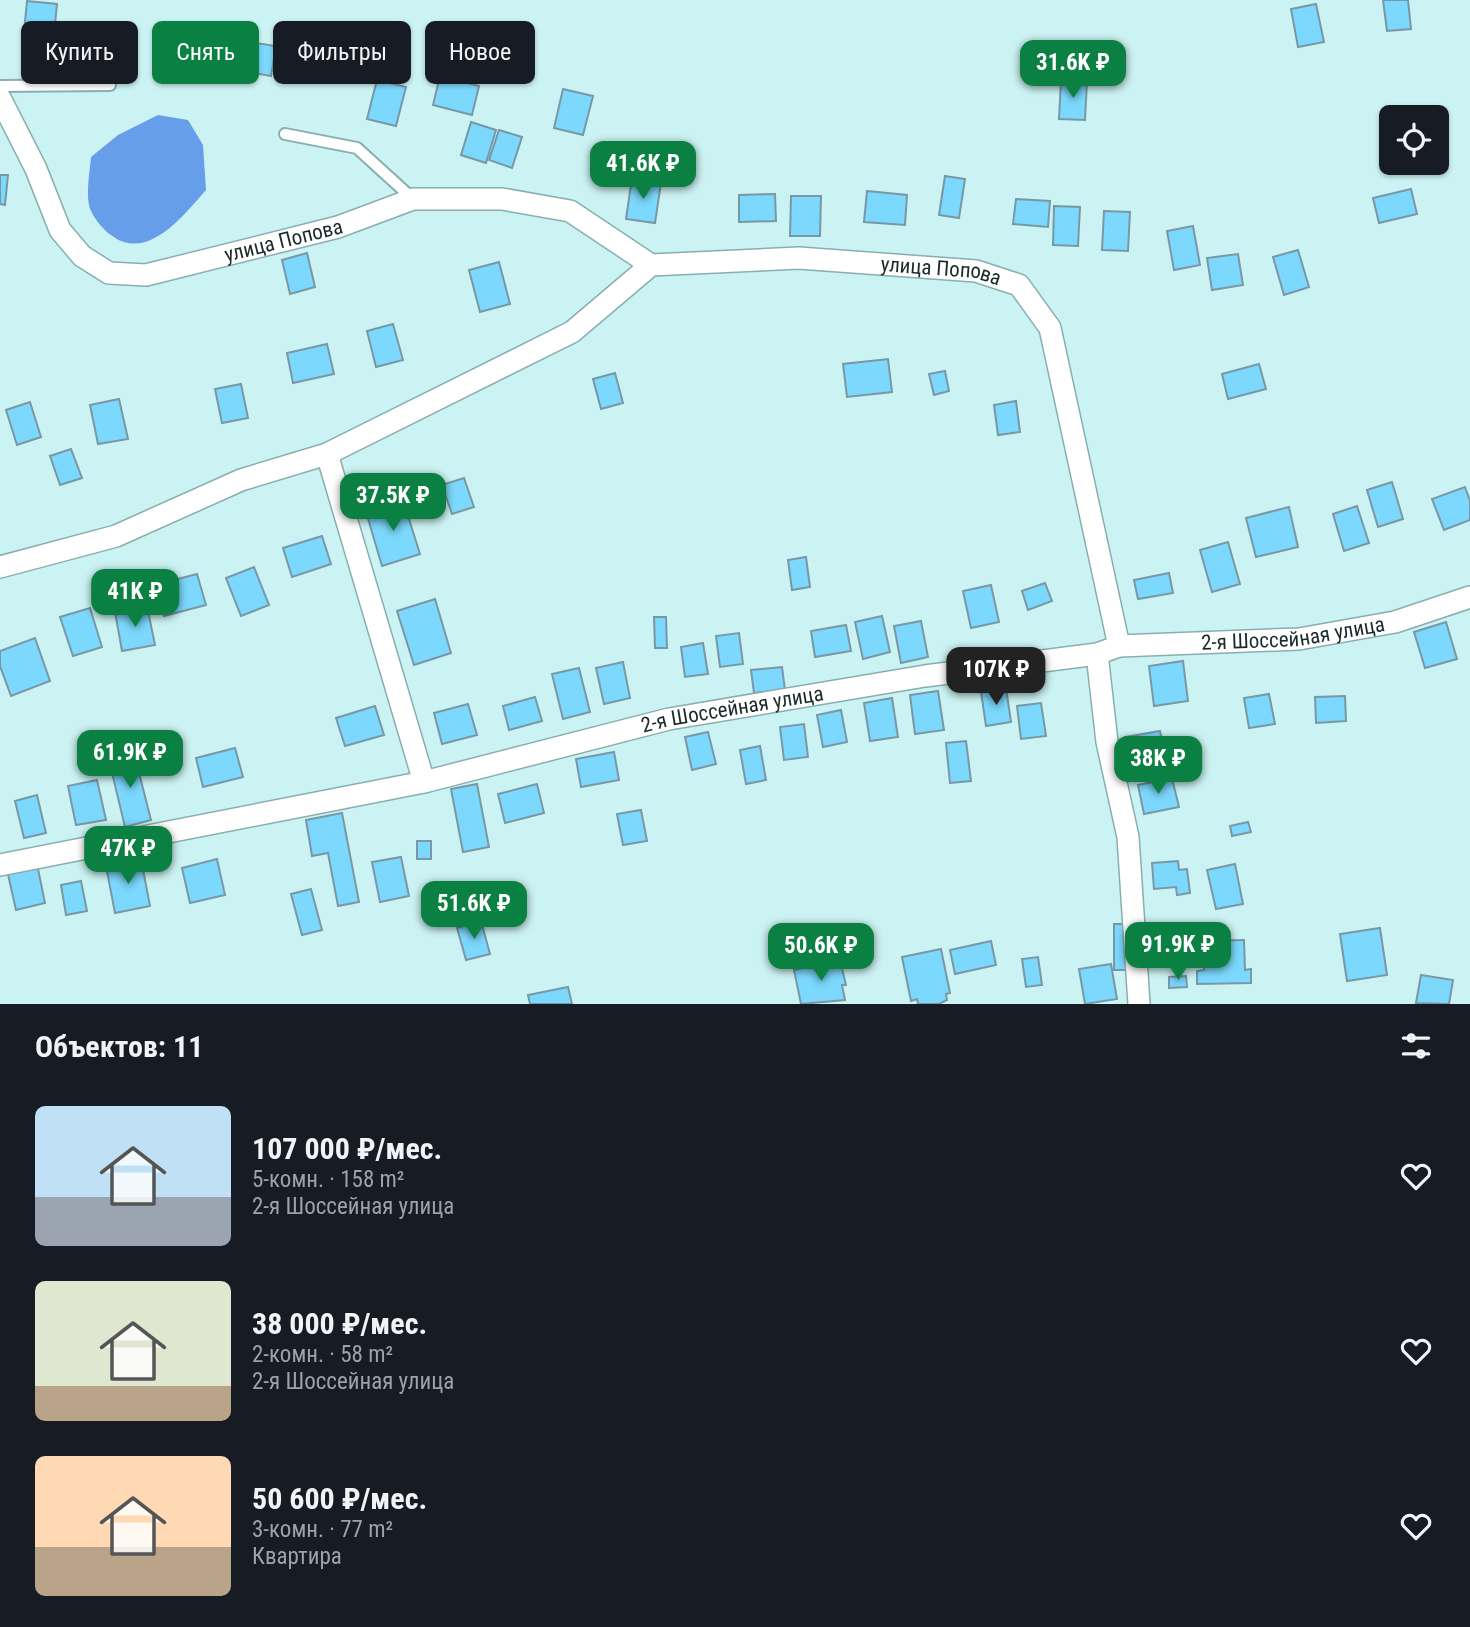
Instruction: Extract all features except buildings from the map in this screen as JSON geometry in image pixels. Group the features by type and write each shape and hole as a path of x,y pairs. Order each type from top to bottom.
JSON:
{"street":[{"name":"улица Попова","path":"0,98 36,169 60,230 82,256 109,273 146,275 338,227 413,199 502,199 570,211 651,265 799,258 976,271 1019,285 1050,328 1119,646"},
{"path":"0,567 116,536 242,480 327,454 572,332 651,265"},
{"path":"327,454 424,782"},
{"name":"2-я Шоссейная улица","path":"0,864 424,782 669,719 925,676 1097,654 1119,646 1299,639 1395,622 1470,597"},
{"path":"1097,654 1107,742 1128,837 1139,1004"}],"lane":[{"path":"0,86 110,85"},
{"path":"285,134 357,148 413,199"}],"water":[{"path":"158,115 188,120 203,145 206,190 187,212 163,233 138,243 124,242 104,230 90,209 88,194 91,157 118,135"}]}
